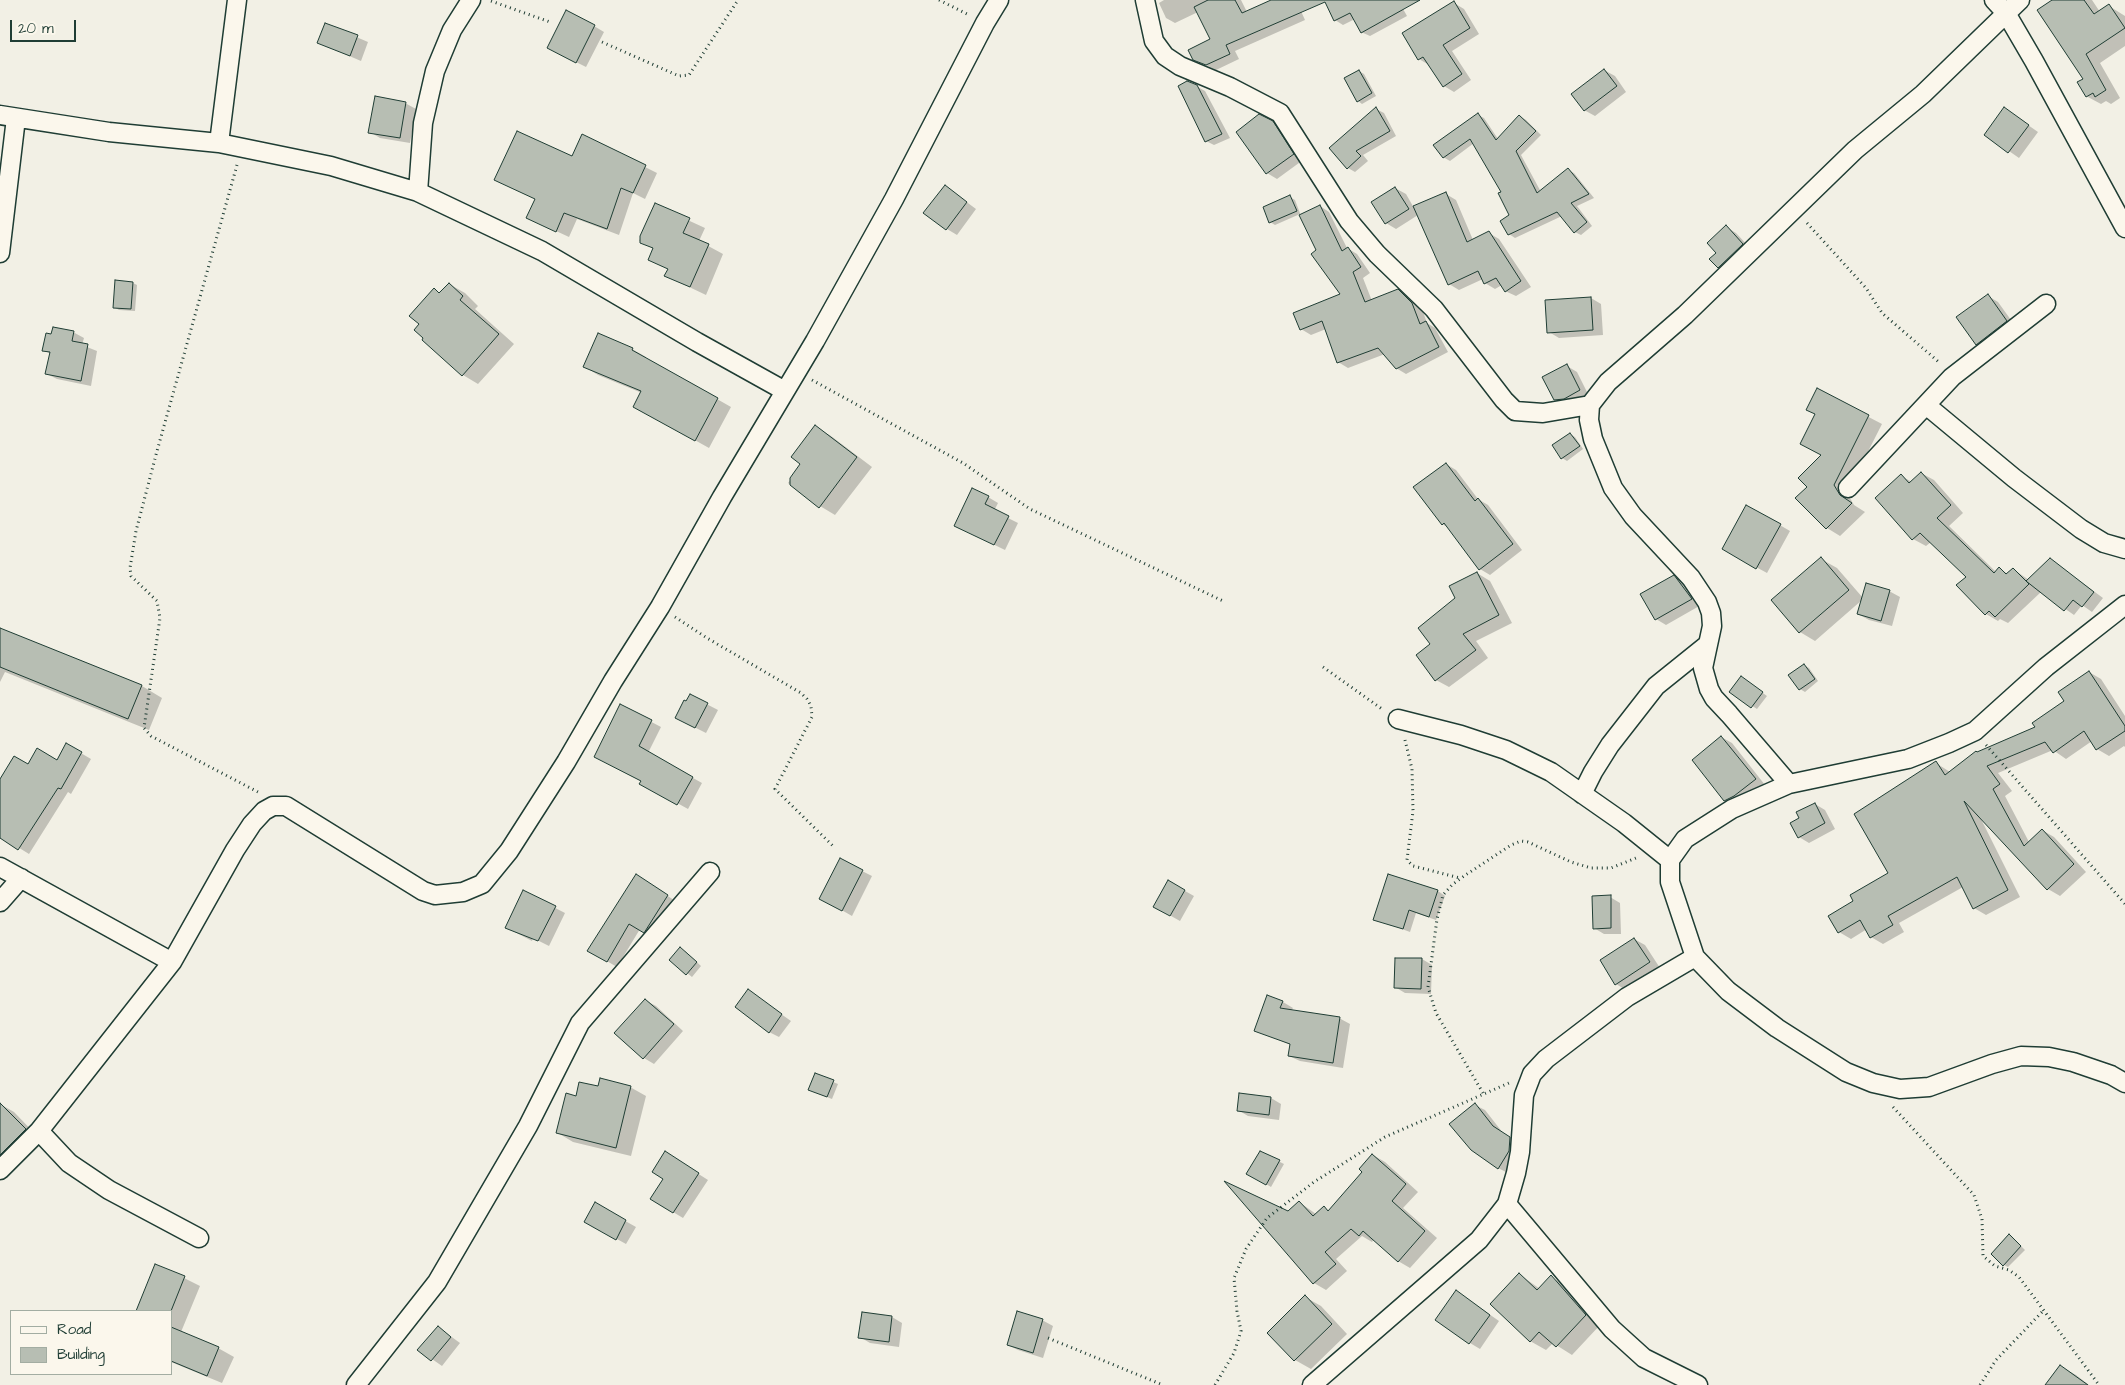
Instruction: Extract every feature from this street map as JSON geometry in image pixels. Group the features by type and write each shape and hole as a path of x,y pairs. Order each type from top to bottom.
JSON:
{"street":[{"path":"219,143 237,0"},
{"path":"418,192 423,123 435,71 452,30 471,0"},
{"path":"0,1170 39,1131 172,962 252,824 264,811 273,806 286,806 423,891 435,895 445,895 462,892 482,884 509,851 530,819 660,607 722,497 797,372 894,199 984,23 999,0"},
{"path":"1144,0 1154,41 1164,56 1180,66 1230,87 1280,113 1349,221 1378,254 1434,309 1504,400 1515,411 1543,412 1590,405"},
{"path":"1994,0 2006,13 2125,228"},
{"path":"1789,784 1730,714 1714,698 1709,689 1704,668 1712,626 1711,612 1707,602 1691,578 1633,516 1613,488 1588,420 1590,405 1608,382 1685,316 1855,150 1923,94 2020,0"},
{"path":"0,254 8,116 109,132 242,147 331,166 418,192 542,250 697,342 785,391"},
{"path":"1848,488 1952,376 2046,304"},
{"path":"1926,404 2014,478 2081,529 2104,543 2125,549"},
{"path":"1664,855 1732,809 1789,784 1908,758 1975,731 2046,667 2123,612"},
{"path":"1582,794 1610,745 1656,686 1707,645"},
{"path":"1398,719 1461,735 1506,750 1551,772 1624,823 1664,855 1670,882 1695,957 1728,991 1777,1028 1846,1072 1873,1083 1900,1089 1929,1087 1992,1064 2021,1056 2048,1057 2073,1062 2111,1075 2125,1083"},
{"path":"0,867 172,962"},
{"path":"356,1385 437,1282 528,1126 580,1023 710,872"},
{"path":"0,902 21,878"},
{"path":"1312,1385 1479,1240 1507,1204 1518,1159 1524,1095 1532,1074 1546,1059 1627,997 1695,957"},
{"path":"39,1131 69,1163 108,1190 199,1238"},
{"path":"1507,1204 1612,1328 1644,1358 1698,1385"}],"path":[{"path":"488,0 550,22"},
{"path":"602,42 679,76 689,75 738,0"},
{"path":"939,0 984,23"},
{"path":"242,147 136,531 130,568 131,576 157,601 160,618 144,728 151,736 286,806"},
{"path":"1794,208 1866,288 1882,313 1952,376"},
{"path":"797,372 963,463 1030,509 1223,601"},
{"path":"660,607 707,638 801,693 808,699 812,717 775,789 833,846"},
{"path":"1323,667 1398,719 1406,741 1412,769 1413,811 1407,860 1413,866 1460,879"},
{"path":"1975,731 2125,904"},
{"path":"1484,1093 1436,1013 1428,987 1437,918 1443,895 1460,879 1511,845 1521,841 1528,842 1571,862 1591,868 1610,868 1664,855"},
{"path":"1215,1385 1234,1353 1241,1331 1234,1278 1246,1249 1267,1218 1314,1182 1385,1137 1532,1074"},
{"path":"1873,1083 1929,1148 1974,1195 1982,1219 1981,1251 1983,1256 1995,1266 2016,1274 2099,1385"},
{"path":"1980,1385 1996,1360 2043,1311"},
{"path":"1048,1338 1163,1385"}],"building":[{"path":"1208,0 1235,0 1242,13 1271,0 1420,0 1361,33 1350,13 1334,21 1325,2 1226,45 1230,54 1206,65 1193,60 1188,50 1210,39 1194,7"},
{"path":"2052,0 2084,0 2094,14 2109,4 2125,28 2086,54 2106,90 2095,97 2093,93 2086,97 2077,82 2083,79 2037,10"},
{"path":"1454,1 1470,28 1443,45 1462,74 1443,87 1423,57 1418,60 1402,33"},
{"path":"566,10 595,25 576,63 547,48"},
{"path":"325,23 358,35 350,56 317,43"},
{"path":"1604,69 1617,86 1584,111 1571,94"},
{"path":"1359,70 1372,93 1357,102 1344,78"},
{"path":"1187,81 1197,85 1222,134 1205,142 1178,86"},
{"path":"375,96 406,102 400,138 368,133"},
{"path":"1376,107 1390,131 1356,151 1361,156 1347,169 1329,148"},
{"path":"2004,107 2029,125 2008,153 1984,135"},
{"path":"1478,113 1496,140 1519,115 1536,131 1516,151 1537,193 1568,168 1589,194 1571,203 1587,222 1574,233 1557,212 1508,235 1500,221 1509,215 1498,193 1501,192 1470,139 1443,158 1433,145"},
{"path":"1259,114 1273,121 1294,154 1266,174 1236,132"},
{"path":"517,131 572,156 582,134 646,165 633,193 621,188 607,229 564,213 556,232 526,218 535,199 494,180"},
{"path":"945,185 967,202 946,230 923,213"},
{"path":"1395,187 1409,209 1385,224 1371,202"},
{"path":"1446,192 1467,242 1489,231 1521,281 1505,292 1496,278 1484,284 1478,271 1448,285 1413,206"},
{"path":"1290,195 1297,211 1269,223 1263,207"},
{"path":"655,203 690,218 683,233 709,244 690,287 664,276 668,269 648,260 653,248 640,243 640,236"},
{"path":"1320,205 1342,251 1348,247 1361,267 1353,272 1365,302 1398,289 1412,303 1420,324 1426,321 1439,347 1396,369 1378,348 1337,363 1322,321 1300,330 1293,313 1340,294 1311,254 1316,250 1299,215"},
{"path":"1726,225 1743,244 1718,268 1709,259 1716,253 1707,243"},
{"path":"115,280 133,282 131,309 113,308"},
{"path":"449,283 463,296 460,300 499,334 462,376 422,340 423,338 414,330 419,324 409,316 434,288 439,293"},
{"path":"1988,294 2007,321 1976,345 1956,317"},
{"path":"1591,297 1593,330 1547,333 1545,300"},
{"path":"53,327 74,331 72,341 88,344 81,381 45,374 50,352 42,351 46,333 51,334"},
{"path":"598,333 633,348 632,350 718,398 695,441 633,407 641,391 583,367"},
{"path":"1567,364 1580,390 1564,399 1554,400 1542,377"},
{"path":"1817,388 1869,415 1834,485 1840,495 1852,503 1826,529 1795,498 1807,487 1798,478 1821,455 1800,444 1815,414 1806,410"},
{"path":"815,425 857,457 819,508 790,485 790,478 800,464 791,457"},
{"path":"1570,433 1580,446 1561,459 1552,445"},
{"path":"1446,463 1475,501 1478,498 1513,544 1479,570 1444,523 1442,525 1413,487"},
{"path":"1921,472 1951,505 1937,518 1994,573 1999,567 2006,574 2013,568 2029,584 1995,617 1989,611 1985,615 1956,585 1966,577 1920,533 1912,540 1875,498 1901,474 1909,483"},
{"path":"972,488 989,496 985,504 1009,516 994,545 954,526"},
{"path":"1746,505 1781,524 1756,569 1722,549"},
{"path":"1821,557 1849,590 1799,633 1771,600"},
{"path":"2050,558 2094,592 2082,607 2073,600 2064,611 2026,581"},
{"path":"1477,572 1499,615 1463,634 1476,650 1435,681 1416,655 1430,644 1418,628 1455,598 1449,586"},
{"path":"1674,575 1692,599 1655,620 1640,594"},
{"path":"1866,583 1890,590 1881,621 1857,614"},
{"path":"0,628 142,685 128,719 0,667"},
{"path":"1804,664 1815,679 1799,690 1788,675"},
{"path":"2089,671 2125,726 2125,731 2096,750 2084,731 2053,753 2045,742 1987,766 2000,784 1993,789 2024,846 2042,829 2074,864 2047,890 1964,801 2008,890 1973,909 1957,877 1888,916 1893,925 1870,938 1860,920 1838,933 1828,916 1853,901 1850,895 1888,873 1854,814 1936,761 1945,775 1976,751 2035,727 2032,723 2064,701 2058,692"},
{"path":"1741,676 1763,692 1751,708 1729,692"},
{"path":"690,694 708,703 695,728 675,718 684,700 686,701"},
{"path":"620,704 652,720 639,746 693,777 677,805 639,784 641,781 594,757"},
{"path":"1721,736 1756,779 1734,796 1724,801 1692,760"},
{"path":"66,743 82,752 61,789 58,788 18,850 0,838 0,779 14,756 28,764 37,748 57,760"},
{"path":"1815,803 1825,823 1798,838 1790,823 1799,818 1796,812"},
{"path":"840,858 863,870 842,911 819,899"},
{"path":"636,874 668,895 644,933 629,924 607,962 587,951"},
{"path":"1388,874 1438,890 1429,917 1409,910 1403,929 1373,920"},
{"path":"1168,880 1185,890 1170,916 1153,907"},
{"path":"523,890 556,906 538,941 505,928"},
{"path":"1611,895 1611,928 1593,929 1592,896"},
{"path":"1634,938 1650,962 1615,985 1600,960"},
{"path":"680,947 697,962 686,975 669,960"},
{"path":"1395,958 1422,958 1421,989 1394,988"},
{"path":"748,989 782,1014 769,1033 735,1007"},
{"path":"1267,995 1283,1001 1280,1008 1340,1017 1333,1063 1288,1056 1290,1044 1254,1031"},
{"path":"645,999 674,1024 643,1059 614,1033"},
{"path":"815,1073 834,1080 827,1097 808,1090"},
{"path":"600,1078 631,1086 616,1148 556,1133 566,1093 576,1096 579,1082 598,1086"},
{"path":"1239,1093 1271,1097 1269,1115 1237,1111"},
{"path":"0,1103 26,1129 0,1155"},
{"path":"1475,1103 1493,1126 1510,1137 1509,1151 1498,1169 1471,1150 1449,1124"},
{"path":"665,1151 699,1173 673,1213 650,1199 663,1179 652,1172"},
{"path":"1260,1151 1280,1160 1266,1185 1246,1174"},
{"path":"1372,1154 1406,1184 1392,1201 1425,1231 1398,1262 1363,1231 1359,1236 1351,1229 1325,1252 1336,1264 1313,1284 1224,1181 1288,1211 1299,1201 1313,1216 1324,1206 1328,1211 1362,1172 1359,1169"},
{"path":"595,1202 626,1220 616,1240 584,1222"},
{"path":"2009,1234 2021,1246 2003,1266 1991,1254"},
{"path":"155,1264 185,1276 171,1310 136,1310"},
{"path":"1519,1273 1537,1290 1551,1275 1586,1315 1556,1347 1539,1332 1530,1342 1490,1304"},
{"path":"1456,1290 1490,1315 1469,1344 1435,1320"},
{"path":"1305,1295 1332,1324 1294,1361 1267,1333"},
{"path":"1017,1311 1043,1319 1033,1353 1007,1345"},
{"path":"862,1312 892,1316 889,1342 858,1338"},
{"path":"438,1326 451,1337 431,1361 417,1350"},
{"path":"172,1327 219,1347 207,1376 172,1361"},
{"path":"2060,1365 2088,1385 2045,1385"}]}
